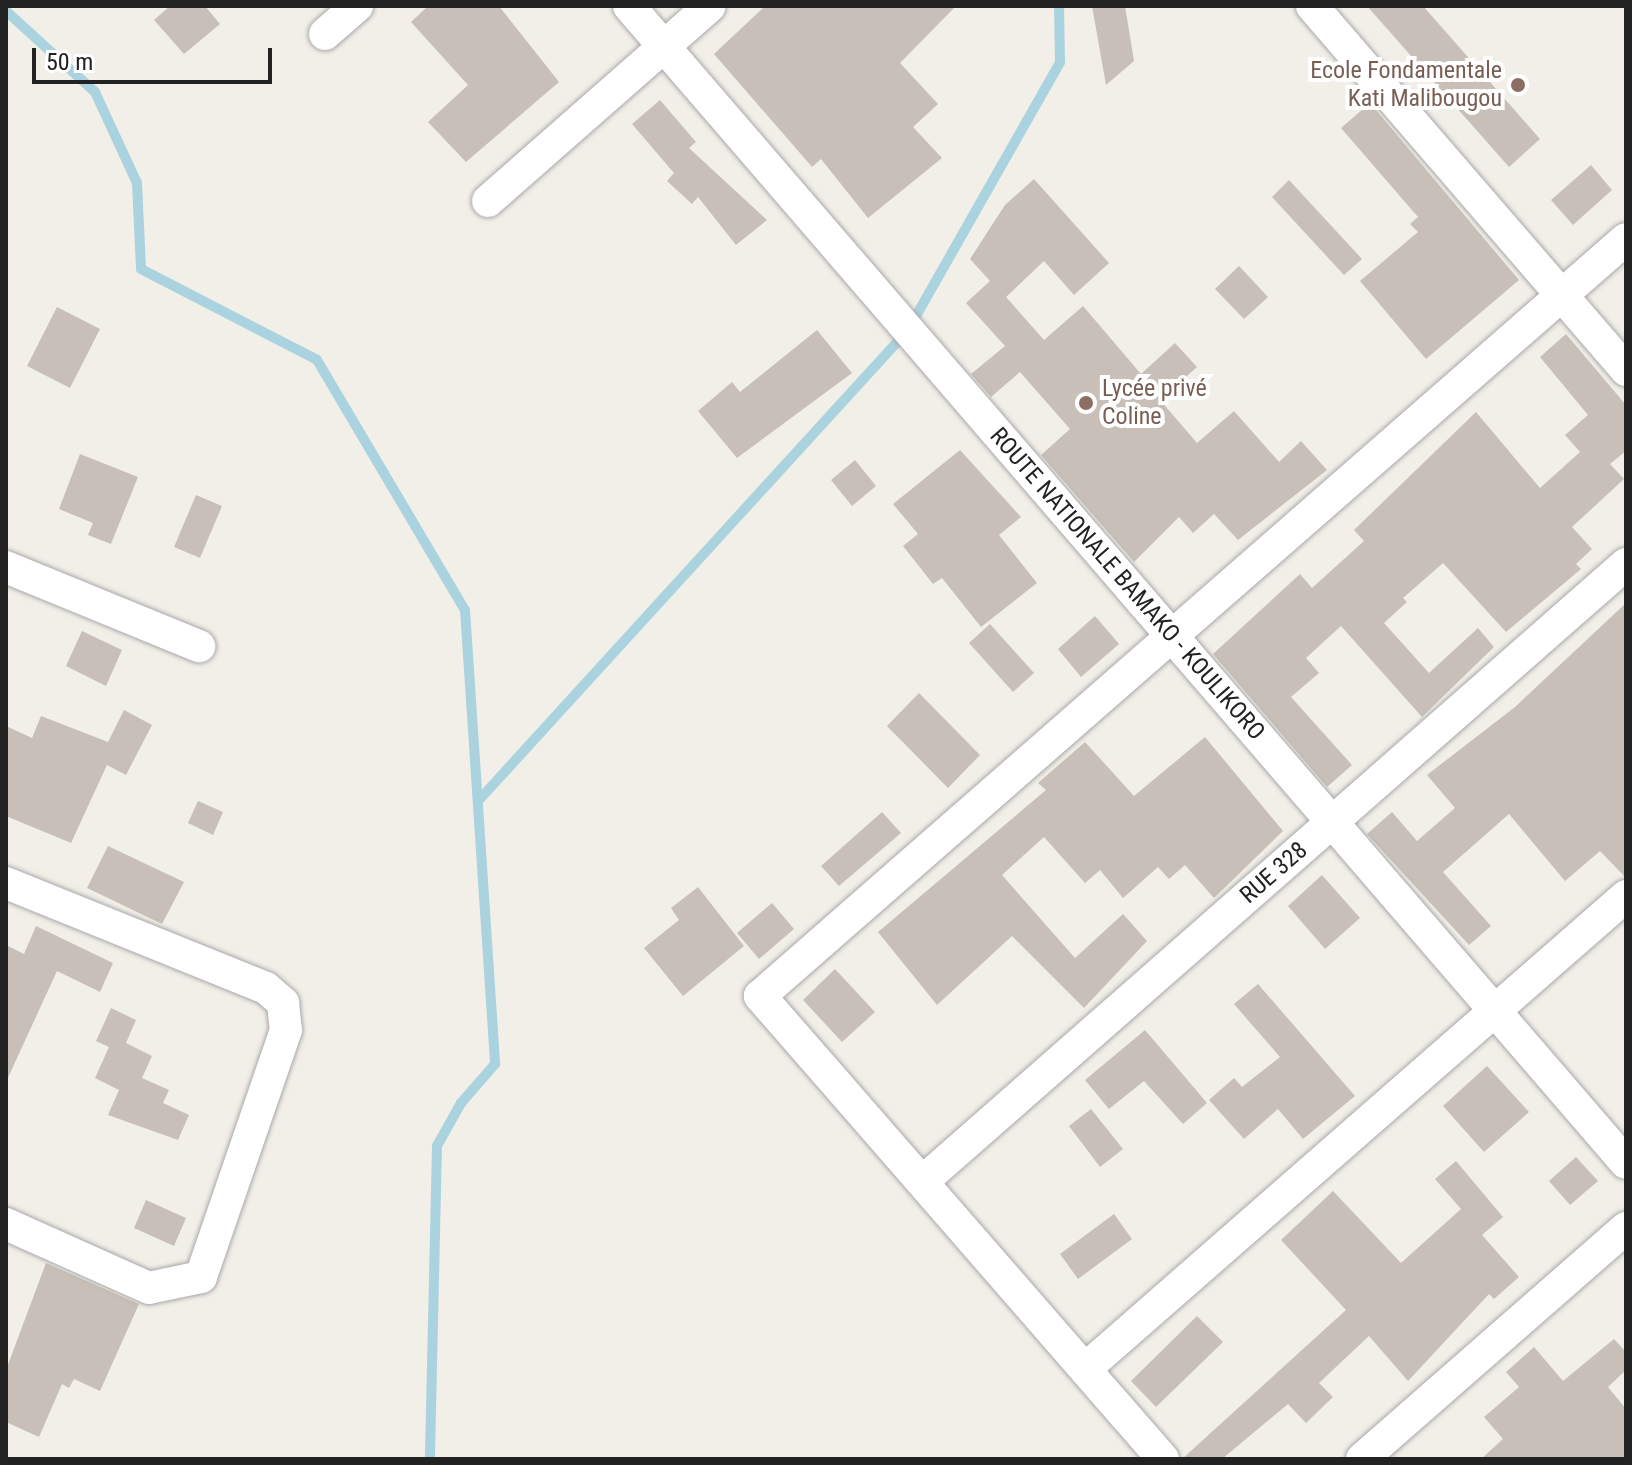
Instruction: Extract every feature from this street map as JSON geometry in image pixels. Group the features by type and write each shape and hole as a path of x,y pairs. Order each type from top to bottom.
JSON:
{"street":[{"path":"325,34 357,6"},
{"name":"ROUTE NATIONALE BAMAKO - KOULIKORO","path":"629,6 1626,1163"},
{"path":"488,201 710,6"},
{"path":"1312,6 1626,370"},
{"path":"1163,1459 760,996 1626,239"},
{"name":"RUE 328","path":"922,1182 1626,564"},
{"path":"6,567 199,646"},
{"path":"6,883 266,988 283,1003 286,1030 201,1277 149,1288 6,1224"},
{"path":"1085,1369 1626,896"},
{"path":"1362,1459 1626,1228"}],"building":[{"path":"170,6 205,6 220,24 184,54 154,20"},
{"path":"428,6 499,6 559,82 466,162 428,122 468,85 411,22"},
{"path":"765,6 956,6 900,63 938,104 913,127 942,158 868,218 821,159 812,167 714,54"},
{"path":"1092,6 1125,6 1134,61 1106,85"},
{"path":"1367,6 1423,6 1540,139 1509,167"},
{"path":"660,100 696,142 689,148 767,220 736,245 698,197 692,204 667,181 674,173 632,124"},
{"path":"1370,103 1519,280 1426,359 1360,281 1418,232 1410,224 1418,217 1341,128"},
{"path":"1591,165 1612,190 1573,225 1551,200"},
{"path":"1034,179 1109,263 1074,295 1044,261 1006,297 1044,340 1083,306 1141,374 1175,343 1197,367 1160,400 1197,443 1234,411 1279,462 1301,441 1327,470 1238,540 1214,514 1193,533 1179,517 1134,562 1041,455 1070,429 1020,372 991,397 971,374 1005,346 966,303 990,281 970,259 1005,205"},
{"path":"1289,180 1362,259 1344,275 1272,197"},
{"path":"1239,266 1268,297 1244,319 1215,289"},
{"path":"57,307 100,329 70,388 27,366"},
{"path":"817,330 852,373 737,458 698,411 732,382 740,392"},
{"path":"1566,334 1626,405 1626,451 1610,464 1624,479 1572,527 1592,549 1576,564 1581,569 1506,632 1443,563 1403,598 1407,602 1384,623 1429,673 1478,628 1494,647 1422,717 1341,626 1306,658 1319,673 1291,697 1352,765 1327,787 1213,654 1300,574 1312,588 1364,541 1354,530 1476,412 1540,488 1580,452 1565,435 1588,415 1540,357"},
{"path":"960,450 1021,517 999,535 1037,583 981,627 942,578 933,584 903,546 918,534 893,504"},
{"path":"80,454 138,477 111,544 88,535 93,523 59,509"},
{"path":"855,460 876,486 852,506 831,480"},
{"path":"196,495 222,506 200,558 174,547"},
{"path":"1626,603 1626,878 1600,851 1565,881 1509,814 1443,872 1491,926 1469,945 1367,834 1392,812 1417,841 1455,808 1427,775 1515,707"},
{"path":"1095,616 1119,644 1081,677 1058,649"},
{"path":"990,624 1034,673 1013,692 969,643"},
{"path":"82,631 122,650 106,686 66,666"},
{"path":"919,693 980,755 948,788 887,726"},
{"path":"124,710 152,725 126,775 107,765 71,843 6,816 6,726 32,738 41,716 108,742"},
{"path":"1205,737 1283,831 1214,898 1185,865 1169,879 1158,867 1123,898 1100,870 1085,883 1044,837 1002,875 1075,958 1123,914 1147,941 1084,1008 1012,936 937,1005 878,932 1046,790 1038,783 1085,742 1134,796"},
{"path":"198,801 223,812 213,835 188,823"},
{"path":"882,812 901,833 839,886 821,866"},
{"path":"108,846 184,882 162,924 87,888"},
{"path":"1322,875 1360,918 1325,949 1288,906"},
{"path":"698,887 744,946 683,996 644,948 679,920 671,908"},
{"path":"772,903 794,929 759,959 737,933"},
{"path":"36,926 113,963 100,992 57,971 6,1082 6,945 24,954"},
{"path":"835,969 875,1012 842,1042 803,1000"},
{"path":"1258,984 1355,1096 1303,1139 1278,1109 1244,1139 1209,1100 1234,1078 1242,1087 1280,1057 1234,1004"},
{"path":"111,1008 136,1020 126,1043 152,1056 142,1078 169,1090 163,1103 189,1115 178,1140 108,1115 119,1090 95,1078 109,1047 96,1041"},
{"path":"1145,1030 1207,1103 1183,1124 1144,1081 1109,1109 1085,1080"},
{"path":"1487,1066 1529,1112 1484,1152 1443,1106"},
{"path":"1091,1109 1123,1149 1100,1167 1069,1126"},
{"path":"1576,1157 1598,1181 1570,1205 1549,1181"},
{"path":"1456,1161 1503,1217 1482,1235 1519,1277 1494,1299 1489,1294 1408,1381 1369,1336 1319,1383 1333,1397 1306,1423 1288,1404 1222,1459 1182,1459 1346,1310 1281,1240 1333,1191 1401,1263 1461,1209 1435,1179"},
{"path":"146,1200 186,1218 174,1246 134,1228"},
{"path":"1114,1214 1132,1239 1078,1279 1060,1254"},
{"path":"46,1263 139,1304 100,1391 74,1379 69,1388 62,1384 39,1437 6,1422 6,1370"},
{"path":"1197,1316 1223,1342 1156,1407 1131,1381"},
{"path":"1614,1339 1626,1352 1626,1370 1608,1387 1626,1409 1626,1459 1481,1459 1503,1439 1484,1417 1519,1387 1506,1372 1534,1347 1563,1381"}],"waterway":[{"path":"479,800 908,330 1060,62 1059,6"},
{"path":"6,11 95,92 137,183 141,269 317,360 465,610 495,1064 461,1103 437,1146 430,1459"}],"place":[{"name":"Ecole Fondamentale Kati Malibougou","path":"1518,85"},
{"name":"Lycée privé Coline","path":"1086,403"}]}
